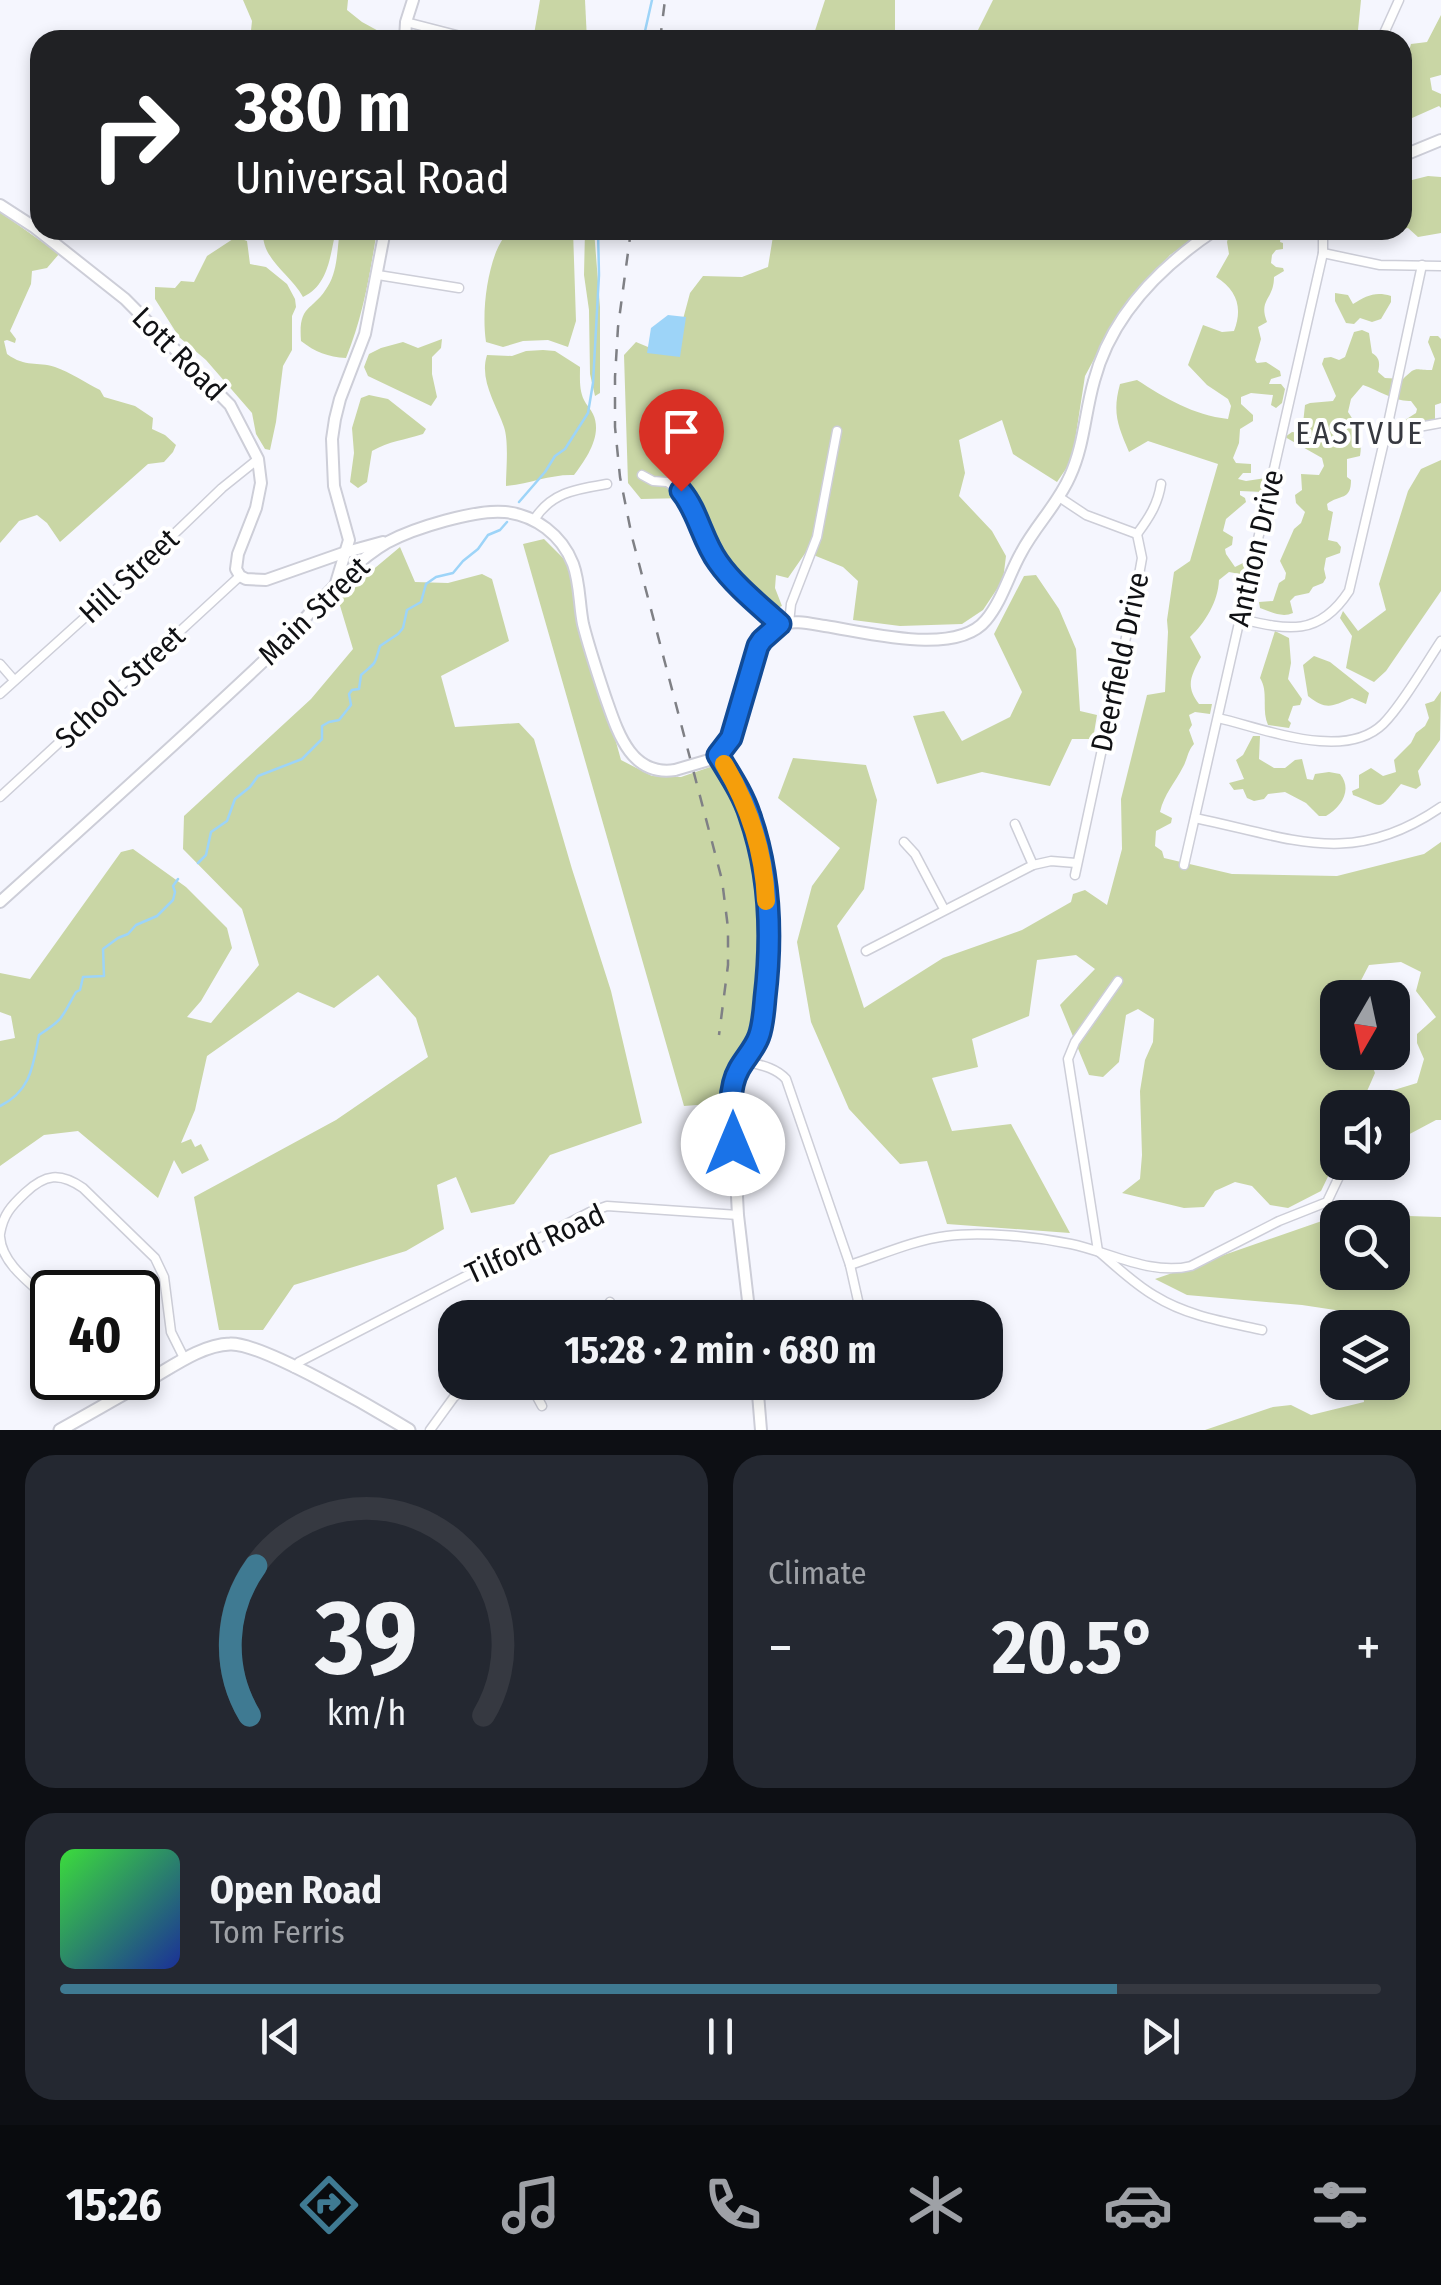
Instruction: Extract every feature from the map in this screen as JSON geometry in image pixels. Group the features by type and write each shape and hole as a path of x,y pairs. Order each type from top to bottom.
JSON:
{"main road":[{"path":"60,1430 184,1360 210,1348 236,1344 264,1352 409,1430"}],"street":[{"path":"406,30 413,0"},
{"path":"1385,30 1398,0"},
{"path":"406,22 437,30"},
{"path":"1412,152 1441,140"},
{"name":"Lott Road","path":"0,205 30,225"},
{"name":"Lott Road","path":"49,240 125,299 230,405 258,459"},
{"path":"335,586 349,540 334,486 332,438 340,399 365,334 383,240"},
{"path":"642,474 681,491 718,562 784,624 902,638 963,636 985,622 1030,537 1059,498 1078,457 1098,366 1128,309 1159,272 1202,240"},
{"name":"Anthon Drive","path":"1184,865 1322,240"},
{"path":"1322,253 1380,265 1441,266"},
{"path":"1241,619 1284,628 1303,627 1340,606 1349,591 1422,265"},
{"path":"378,275 459,288"},
{"path":"1386,433 1441,423"},
{"path":"607,484 562,494 544,506 534,520 554,535 573,565 582,620 621,741 642,764 662,771 675,770 714,758 731,738 758,646 784,624 817,537 837,431"},
{"path":"258,459 260,496 238,554 236,570 240,576 266,580 391,540"},
{"name":"Hill Street","path":"0,694 258,459"},
{"path":"1137,534 1159,500 1161,484"},
{"name":"Deerfield Drive","path":"1059,498 1086,515 1137,534 1142,558 1075,874"},
{"name":"Main Street","path":"0,902 271,654 367,557 391,540 417,530 490,511 534,520"},
{"name":"School Street","path":"0,797 240,576"},
{"path":"1218,718 1315,741 1351,741 1382,725 1441,641"},
{"path":"0,664 14,680"},
{"path":"714,758 749,812 766,886 768,955 759,1037 737,1072 732,1102 748,1300"},
{"path":"1195,818 1302,842 1348,844 1392,834 1441,807"},
{"path":"1015,824 1033,865"},
{"path":"904,842 915,854 944,909"},
{"path":"866,952 1033,865 1050,861 1076,863"},
{"path":"1118,981 1068,1059 1098,1251 1153,1296 1194,1314 1262,1330"},
{"path":"744,1061 780,1072 786,1079 850,1265 858,1300"},
{"path":"30,1281 8,1260 1,1247 2,1221 10,1208 42,1179 70,1179 155,1258 164,1277 170,1332 184,1360"},
{"path":"850,1265 925,1240 990,1234 1066,1243 1144,1265 1178,1270 1327,1202 1337,1180"},
{"name":"Tilford Road","path":"294,1368 607,1206 738,1214"},
{"path":"430,1430 451,1400"},
{"path":"539,1400 542,1406"},
{"path":"758,1400 761,1430"}],"green space":[{"path":"243,0 348,0 347,10 377,30 251,30 252,21"},
{"path":"540,0 585,0 586,30 535,30"},
{"path":"825,0 895,0 895,30 815,30"},
{"path":"993,0 1361,0 1358,30 978,30"},
{"path":"1441,15 1441,75 1430,78 1432,90 1441,94 1441,108 1412,118 1412,44 1427,42"},
{"path":"1441,177 1441,233 1418,237 1412,232 1412,180"},
{"path":"0,212 30,233 30,240 39,240 59,254 47,268 32,271 31,284 10,331 15,343 4,341 7,354 20,361 61,369 100,390 104,397 135,406 153,418 152,429 176,445 164,462 148,464 60,542 37,515 19,521 0,543"},
{"path":"231,240 247,241 250,264 266,267 287,284 295,299 292,350 283,366 270,450 265,449 256,434 252,413 206,360 179,337 155,299 155,287 175,288 181,281 194,282 207,256"},
{"path":"334,240 327,268 312,292 303,297 277,266 264,241"},
{"path":"339,240 375,240 369,279 346,358 322,353 301,341 304,314 328,286"},
{"path":"502,240 573,240 576,321 568,347 548,340 503,347 486,342 487,285"},
{"path":"585,240 595,240 600,307 600,393 595,396 590,374"},
{"path":"772,240 1192,240 1170,255 1115,320 1085,376 1072,460 1057,482 1013,454 1002,420 959,440 965,473 959,496 992,531 1006,556 1003,580 983,610 962,624 900,626 853,620 858,581 843,567 806,552 788,578 776,575 775,588 782,606 772,610 711,557 687,498 641,499 628,483 624,355 636,342 660,352 675,349 690,293 703,276 742,277 768,267"},
{"path":"1228,240 1283,243 1283,249 1272,255 1271,263 1284,271 1274,277 1265,304 1267,322 1258,327 1261,339 1255,360 1280,371 1281,376 1271,379 1269,384 1281,384 1285,389 1282,403 1276,408 1271,405 1273,395 1251,393 1241,397 1241,404 1253,415 1253,421 1240,429 1233,458 1236,463 1251,464 1251,473 1243,473 1238,479 1266,478 1263,492 1240,491 1246,502 1226,519 1223,531 1233,537 1226,554 1235,567 1243,563 1248,566 1245,575 1229,572 1219,580 1210,612 1190,637 1201,657 1192,675 1192,692 1199,704 1212,704 1210,714 1189,715 1194,744 1162,806 1160,812 1172,818 1171,823 1156,831 1155,846 1164,858 1232,874 1337,876 1424,854 1441,842 1441,1120 1410,1134 1410,1090 1394,1090 1417,1083 1424,1059 1417,1034 1436,1017 1416,991 1421,972 1401,962 1369,965 1361,980 1320,980 1320,1070 1375,1073 1368,1090 1320,1090 1320,1180 1326,1180 1321,1191 1288,1208 1270,1205 1252,1186 1235,1182 1215,1191 1204,1207 1184,1208 1122,1193 1140,1179 1140,1091 1145,1060 1153,1042 1154,1019 1138,1009 1126,1015 1119,1062 1103,1077 1089,1075 1060,1005 1095,969 1076,955 1037,960 1029,1016 972,1039 978,1067 932,1078 952,1131 1011,1124 1070,1233 947,1224 927,1161 900,1164 849,1109 811,1022 797,942 812,886 840,848 778,798 793,758 866,765 877,800 864,889 837,926 864,1008 943,958 1022,930 1071,902 1073,894 1085,890 1107,905 1122,849 1121,799 1147,695 1165,692 1167,620 1174,572 1190,561 1218,464 1148,441 1129,452 1117,419 1116,403 1120,384 1137,380 1191,410 1228,419 1228,399 1188,365 1203,325 1222,332 1234,331 1237,323 1238,307 1233,294 1216,277 1229,254"},
{"path":"1335,293 1348,295 1353,304 1375,294 1391,296 1391,302 1381,319 1372,322 1360,318 1354,324 1346,323"},
{"path":"1354,332 1369,333 1372,353 1379,361 1378,372 1385,378 1403,379 1414,370 1432,370 1435,359 1428,342 1430,336 1438,336 1441,403 1435,405 1435,419 1407,427 1405,420 1417,409 1411,401 1363,385 1351,399 1348,412 1358,432 1360,456 1347,459 1349,491 1327,504 1333,512 1328,540 1337,542 1340,553 1326,558 1323,583 1290,601 1293,613 1272,613 1260,608 1259,602 1273,601 1279,583 1285,579 1280,561 1305,512 1296,503 1295,495 1302,490 1301,474 1319,475 1324,466 1322,458 1285,437 1292,432 1302,433 1305,405 1333,401 1336,396 1322,364 1324,358 1345,357"},
{"path":"442,339 441,348 432,357 437,397 431,406 368,376 364,367 369,354 381,348 403,342 418,348"},
{"path":"555,351 580,367 582,396 596,422 595,438 574,475 506,486 506,433 487,383 487,355 512,356"},
{"path":"369,395 388,399 426,429 423,434 372,451 367,482 358,488 350,482 352,428 361,398"},
{"path":"1441,460 1441,591 1386,671 1374,682 1346,668 1352,636 1340,618 1343,611 1358,631 1386,610 1379,584 1408,491 1421,469"},
{"path":"544,539 566,561 621,760 652,776 681,777 713,766 734,793 754,849 763,966 754,1028 730,1070 723,1103 684,1106 523,544"},
{"path":"400,547 415,582 448,583 482,574 492,579 509,641 441,676 455,727 519,723 534,739 611,991 642,1123 550,1155 514,1204 471,1213 456,1177 437,1185 444,1229 406,1251 294,1285 263,1330 219,1330 194,1197 336,1120 428,1057 416,1018 378,975 334,1008 298,992 207,1056 195,1110 181,1143 191,1139 195,1147 201,1144 209,1160 182,1174 174,1160 158,1198 78,1131 44,1135 0,1166 0,1041 15,1038 11,1016 0,1012 0,973 30,979 121,852 133,849 186,887 227,928 232,948 187,1017 211,1023 259,965 242,909 183,849 184,816 311,699 353,649 338,599"},
{"path":"1036,575 1059,609 1076,649 1080,711 1097,715 1093,739 1072,739 1050,786 982,772 937,784 913,716 944,711 962,741 1010,717 1022,692 994,634 1024,576"},
{"path":"1275,631 1289,638 1288,679 1302,699 1300,705 1293,706 1289,728 1268,725 1265,713 1260,678"},
{"path":"1314,656 1330,662 1369,693 1366,704 1352,698 1325,705 1308,696 1303,665"},
{"path":"1441,691 1440,740 1418,771 1421,785 1416,789 1401,784 1380,805 1353,795 1352,791 1359,788 1359,775 1371,768 1383,776 1396,772 1394,760 1429,718 1425,704 1434,701"},
{"path":"1253,736 1260,736 1259,759 1274,768 1285,768 1302,759 1307,779 1313,780 1315,774 1340,774 1345,792 1336,808 1319,816 1306,803 1285,792 1254,801 1247,798 1243,789 1234,790 1229,783 1244,779 1236,760"},
{"path":"1410,1216 1441,1217 1441,1430 1205,1430 1273,1407 1291,1405 1311,1415 1364,1400 1410,1400 1410,1310 1335,1310 1187,1295 1155,1279 1320,1222 1320,1290 1410,1290"}],"water":[{"path":"668,315 686,317 680,357 647,353 651,328"}],"waterway":[{"path":"645,30 652,0"},
{"path":"519,502 565,449 588,413 593,383 598,240"},
{"path":"198,863 206,855 211,832 227,821 235,799 258,776 302,759 322,739 322,726 339,720 351,705 349,694 359,689 361,675 374,663 380,646 403,628 407,610 421,602 426,584 453,573 488,535 507,522"},
{"path":"0,1106 24,1085 39,1035 62,1017 80,990 83,977 104,976 103,949 136,925 157,916 173,900 173,886 178,879"}],"railway":[{"path":"661,30 665,0"},
{"path":"630,240 615,377 620,477 632,537 722,880 728,965 719,1035"}],"slow traffic":[{"path":"724,764 743,798 756,834 766,901"}],"district":[{"name":"EASTVUE","path":"1360,433"}],"route":[{"path":"681,491 718,562 780,624 758,646 731,738 718,755 749,812 766,886 768,955 764,1010 759,1037 735,1079 733,1144"}]}
